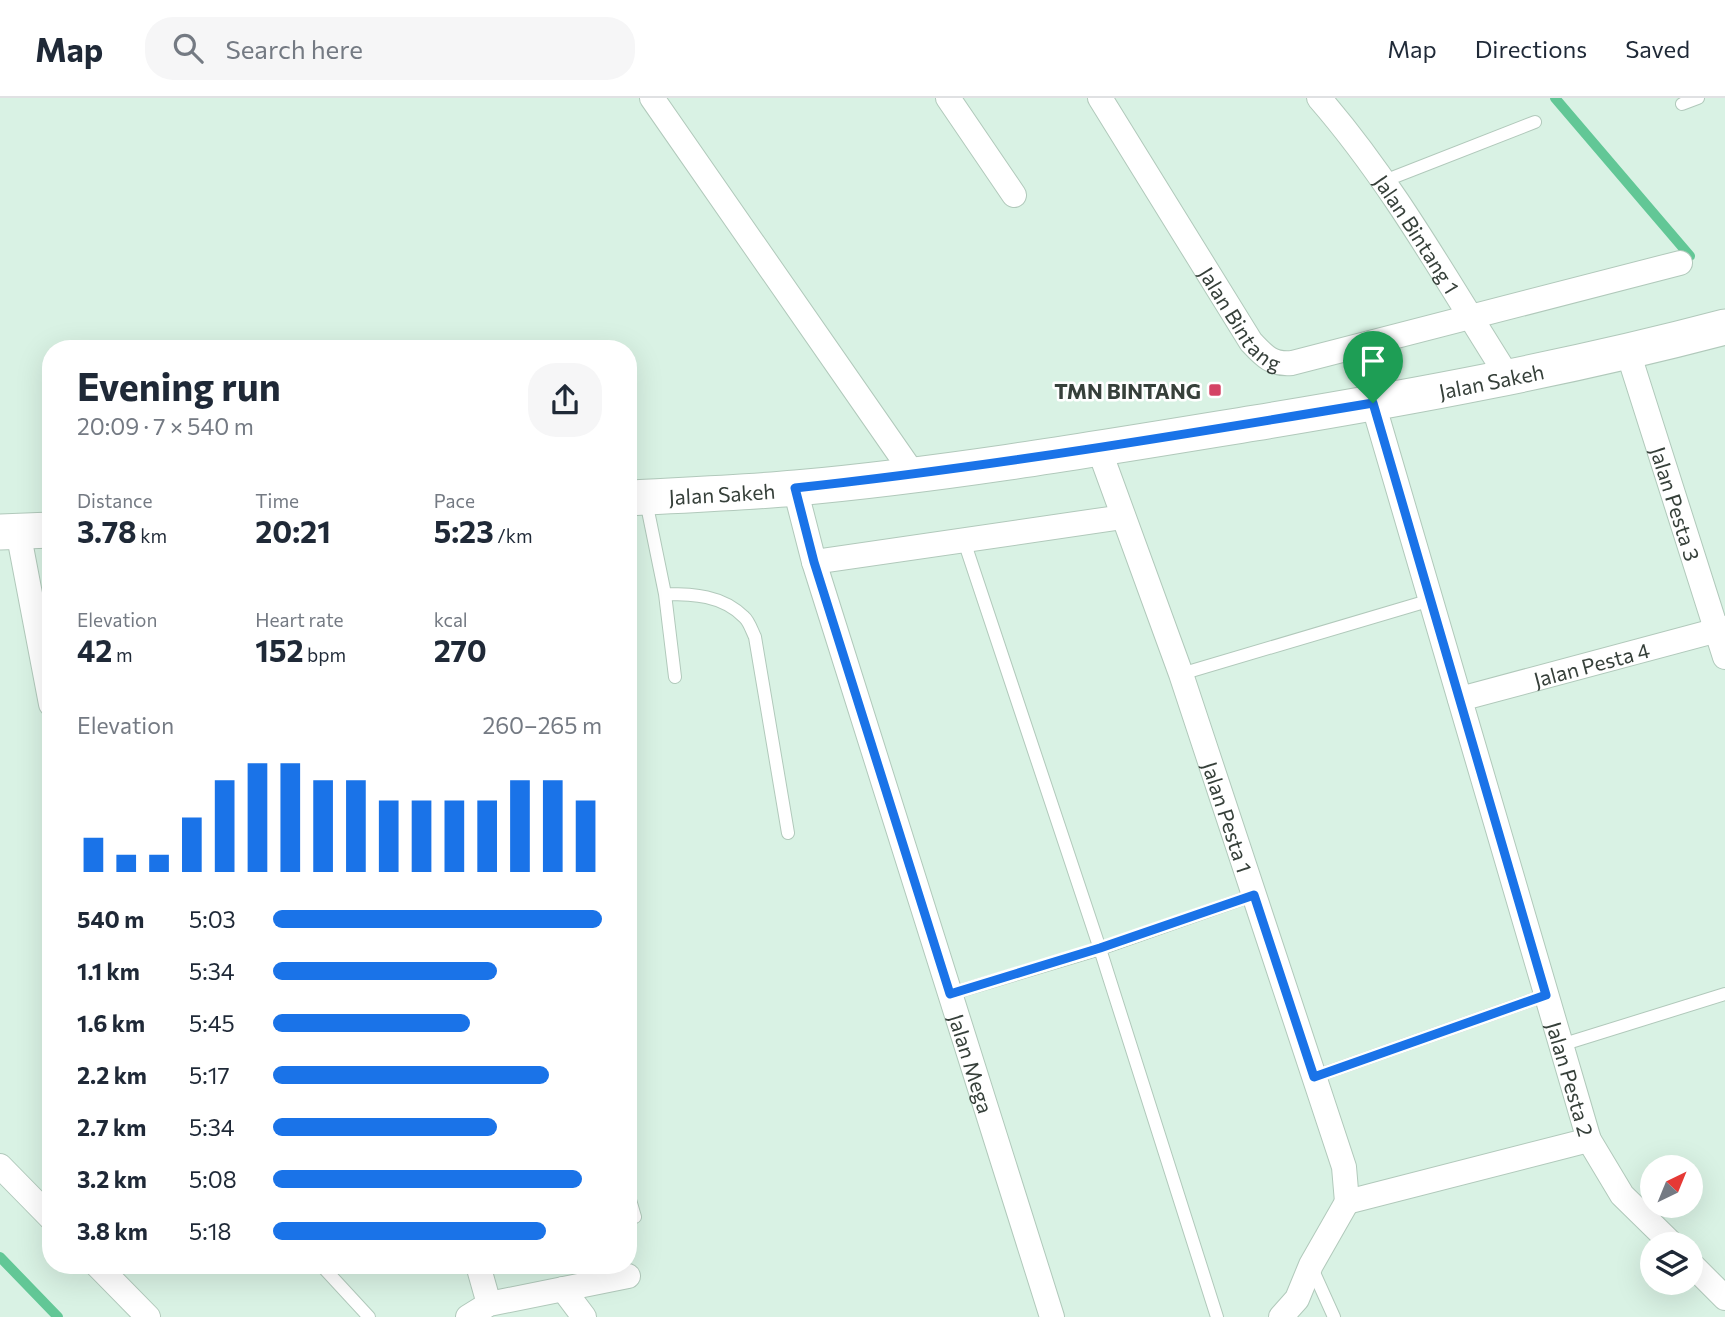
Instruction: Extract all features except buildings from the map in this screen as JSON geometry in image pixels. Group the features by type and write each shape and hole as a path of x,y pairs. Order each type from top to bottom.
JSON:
{"street":[{"path":"652,98 914,475"},
{"path":"948,98 1014,195"},
{"name":"Jalan Bintang","path":"1100,98 1251,342 1267,358 1279,364 1292,363 1679,263"},
{"name":"Jalan Bintang 1","path":"1320,98 1353,137 1384,181 1508,377"},
{"name":"Jalan Sakeh","path":"637,498 795,488 914,475 1099,449 1373,403 1508,377 1628,352 1725,327"},
{"name":"Jalan Pesta 3","path":"1628,352 1721,629 1725,657"},
{"name":"Jalan Pesta 2","path":"1373,403 1589,1140 1622,1195 1660,1232"},
{"name":"Jalan Pesta 1","path":"1099,449 1181,674 1345,1167 1347,1202"},
{"name":"Jalan Mega","path":"795,488 814,562 1052,1317"},
{"path":"814,562 1123,517"},
{"path":"23,531 42,648"},
{"name":"Jalan Pesta 4","path":"1460,699 1721,629"},
{"path":"1281,1317 1297,1299 1311,1265 1347,1202 1589,1140"},
{"path":"0,1166 42,1202"},
{"path":"106,1274 148,1317"},
{"path":"481,1274 489,1304"},
{"path":"468,1317 489,1304 628,1276"},
{"path":"1703,1276 1725,1298"},
{"path":"563,1289 584,1317"}],"lane":[{"path":"1682,104 1698,98"},
{"path":"1384,181 1535,122"},
{"path":"637,498 665,594 675,677"},
{"path":"964,541 1100,948 1217,1317"},
{"path":"665,594 697,594 718,600 745,617 755,637 788,833"},
{"path":"1181,674 1431,600"},
{"path":"950,994 1100,948 1254,895"},
{"path":"1561,1045 1725,994"},
{"path":"1314,1077 1546,995"},
{"path":"1311,1265 1334,1317"},
{"path":"329,1274 369,1317"}],"waterway":[{"path":"1555,98 1690,256"},
{"path":"0,1257 58,1317"}],"place":[{"name":"TMN BINTANG","path":"1215,390"}],"route":[{"path":"1373,403 1546,995 1314,1077 1254,895 1100,948 950,994 814,562 795,488 914,475 1099,449 1373,403"}]}
